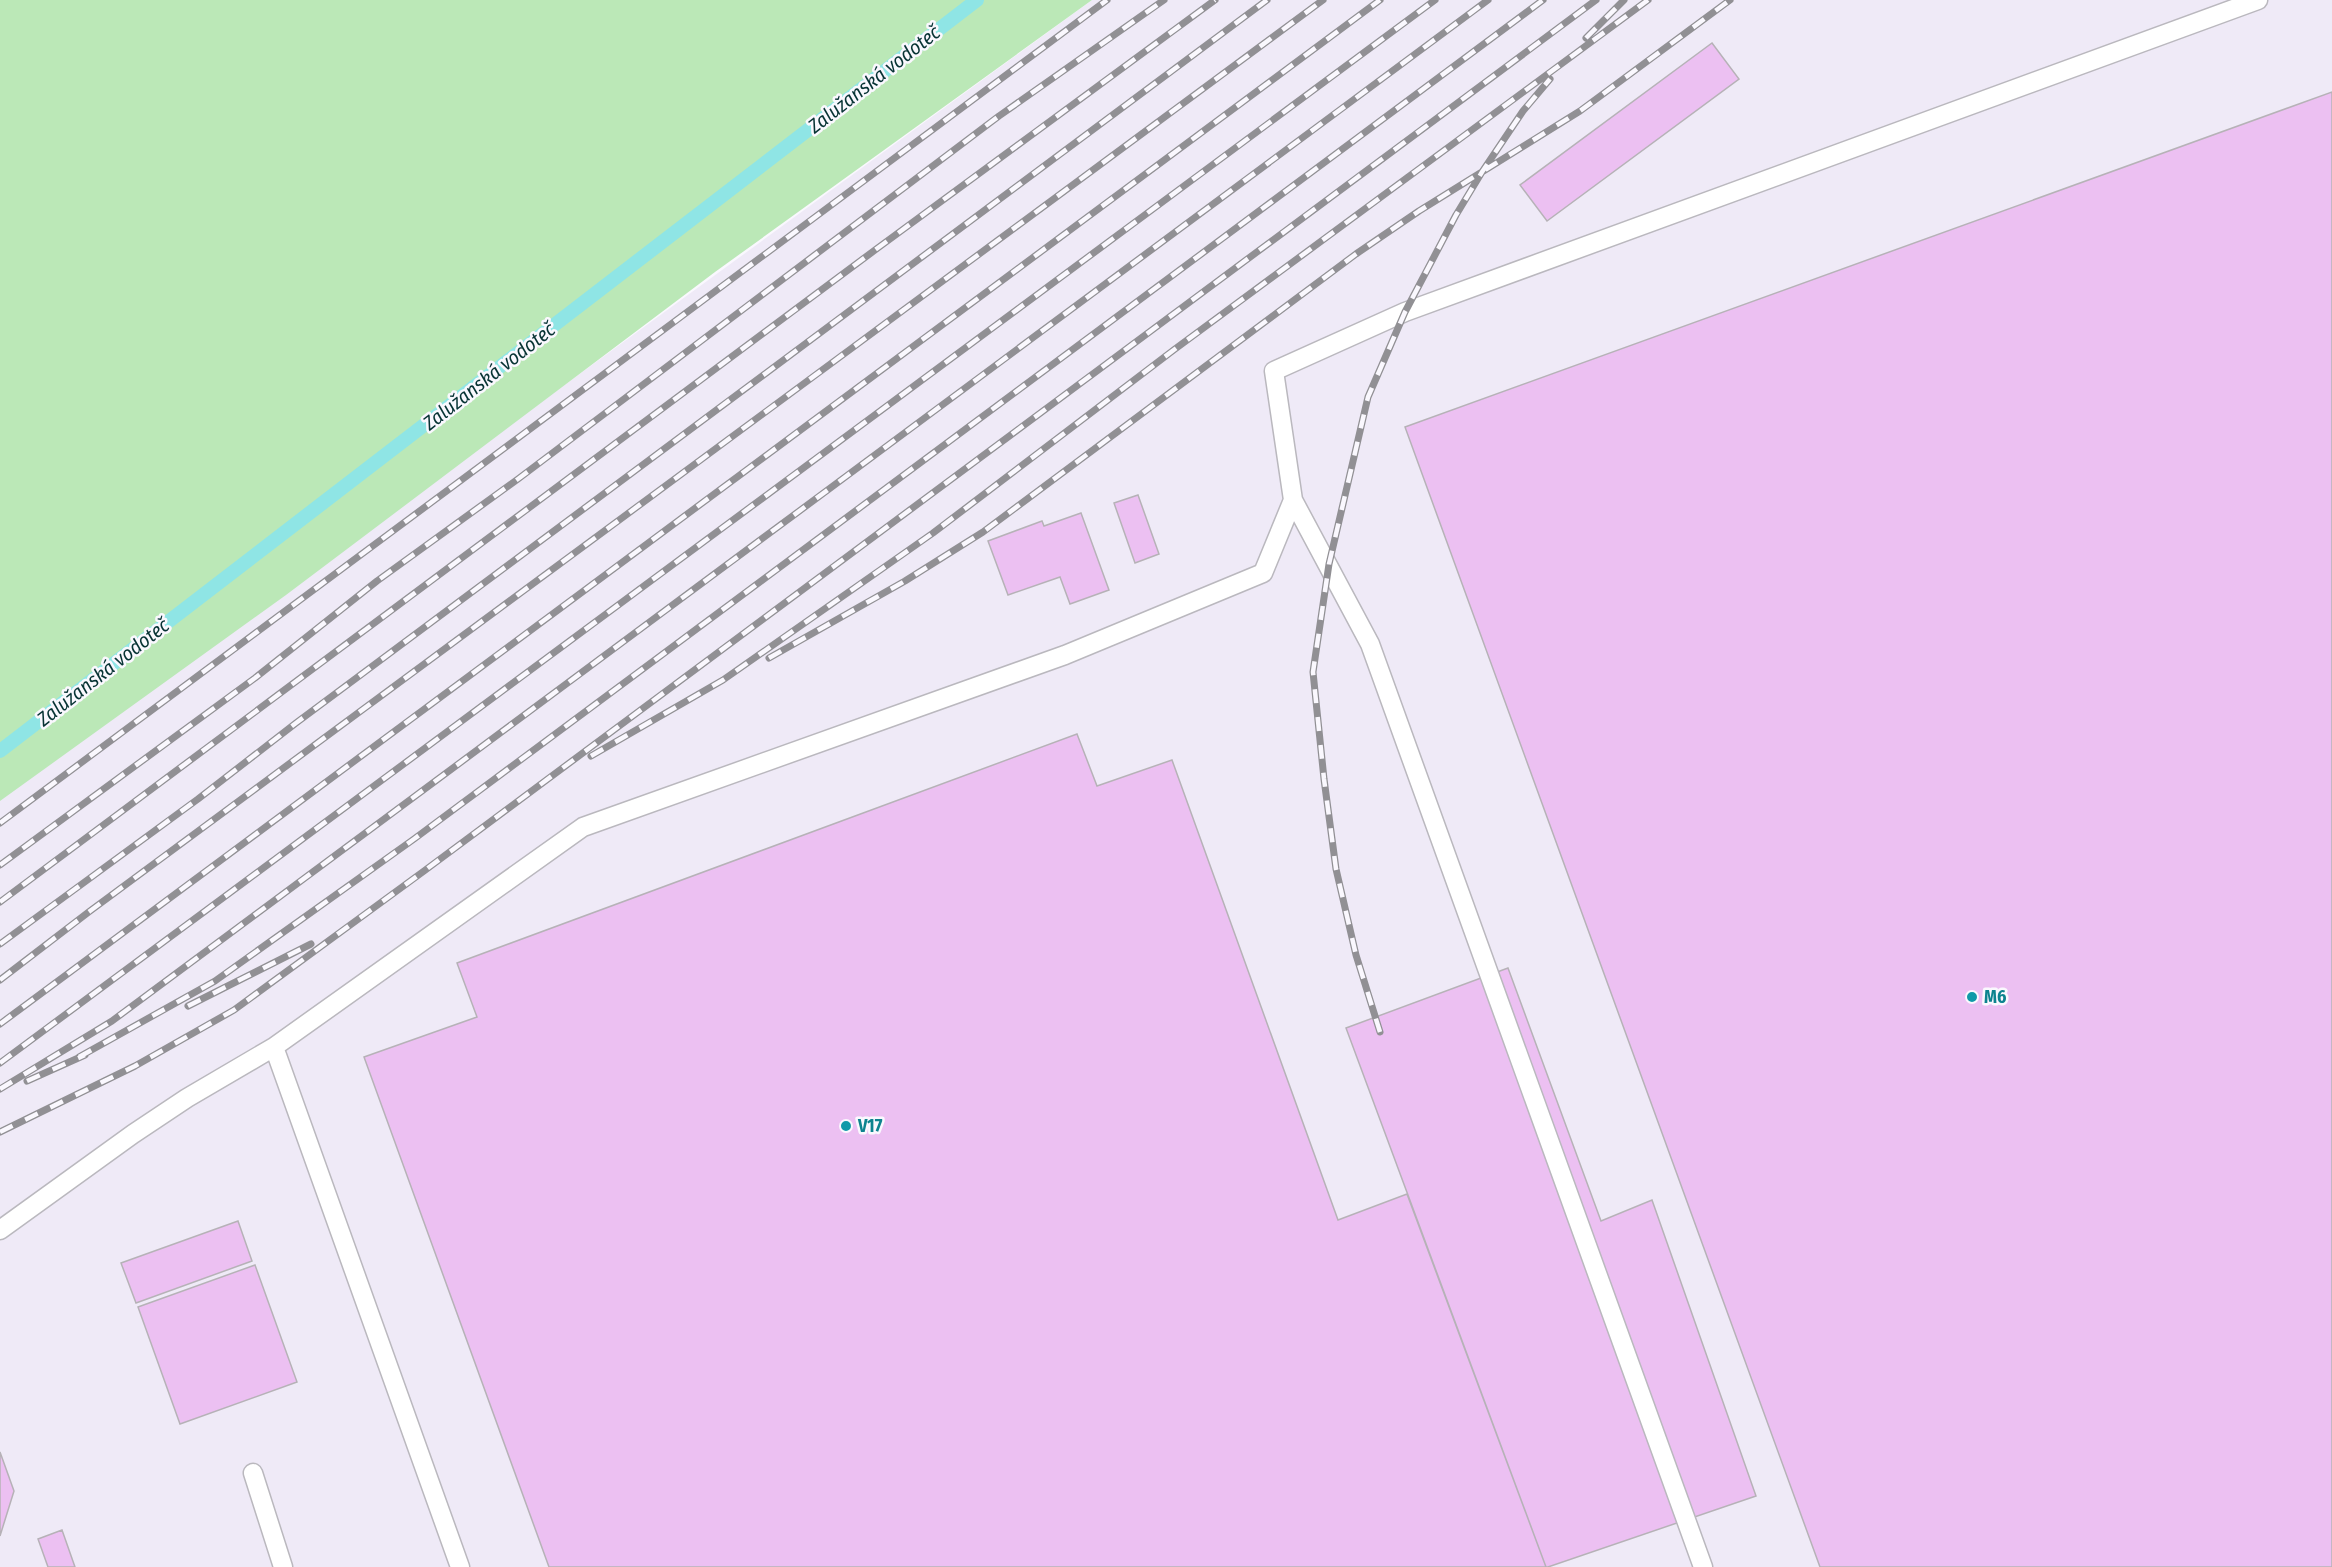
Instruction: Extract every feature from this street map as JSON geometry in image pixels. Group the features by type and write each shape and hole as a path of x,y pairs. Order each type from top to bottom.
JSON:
{"lane":[{"path":"1703,1567 1370,644 1293,500 1274,371 1405,312 2258,0"},
{"path":"0,1230 133,1134 187,1098 274,1047 583,827 1065,655 1263,573 1293,500"},
{"path":"274,1047 460,1567"},
{"path":"253,1473 283,1567"}],"shaded area":[{"path":"1092,0 2332,0 2332,1567 0,1567 0,797"}],"green space":[{"path":"0,0 1092,0 715,272 286,595 0,801"}],"building":[{"path":"1712,43 1739,79 1547,221 1520,185"},
{"name":"M6","path":"2332,92 2332,1567 1820,1567 1405,427"},
{"path":"1138,495 1159,554 1135,563 1114,503"},
{"path":"1081,513 1109,590 1070,604 1060,577 1008,595 988,541 1042,521 1044,526"},
{"name":"V17","path":"1077,734 1097,786 1172,760 1338,1220 1407,1194 1546,1567 549,1567 364,1057 477,1017 457,963"},
{"path":"1508,968 1601,1221 1652,1200 1756,1496 1548,1567 1546,1567 1346,1028"},
{"path":"238,1221 252,1261 136,1303 121,1263"},
{"path":"255,1265 297,1382 180,1424 138,1307"},
{"path":"0,1452 14,1491 0,1536"},
{"path":"62,1530 75,1567 48,1567 38,1539"}],"waterway":[{"name":"Zalužanská vodoteč","path":"0,751 977,0"}],"railway":[{"path":"0,823 1107,0"},
{"path":"0,865 255,678 377,581 518,479 999,116 1164,0"},
{"path":"0,902 875,250 1215,0"},
{"path":"0,944 198,799 296,723 1267,0"},
{"path":"0,980 90,911 1323,0"},
{"path":"0,1024 1380,0"},
{"path":"0,1063 1435,0"},
{"path":"0,1089 112,1021 1488,0"},
{"path":"79,1057 215,981 414,839 1543,0"},
{"path":"0,1132 135,1066 234,1010 1596,0"},
{"path":"1586,38 1624,0"},
{"path":"591,756 723,680 933,533 1175,349 1648,0"},
{"path":"769,658 905,581 983,532 1356,254 1419,211 1580,111 1730,0"},
{"path":"1380,1032 1356,955 1336,869 1324,779 1313,672 1329,564 1368,397 1405,312 1456,215 1482,172 1523,111 1550,79"},
{"path":"188,1006 311,944"},
{"path":"27,1081 85,1055"}],"place":[{"name":"M6","path":"1972,997"},
{"name":"V17","path":"846,1126"}]}
